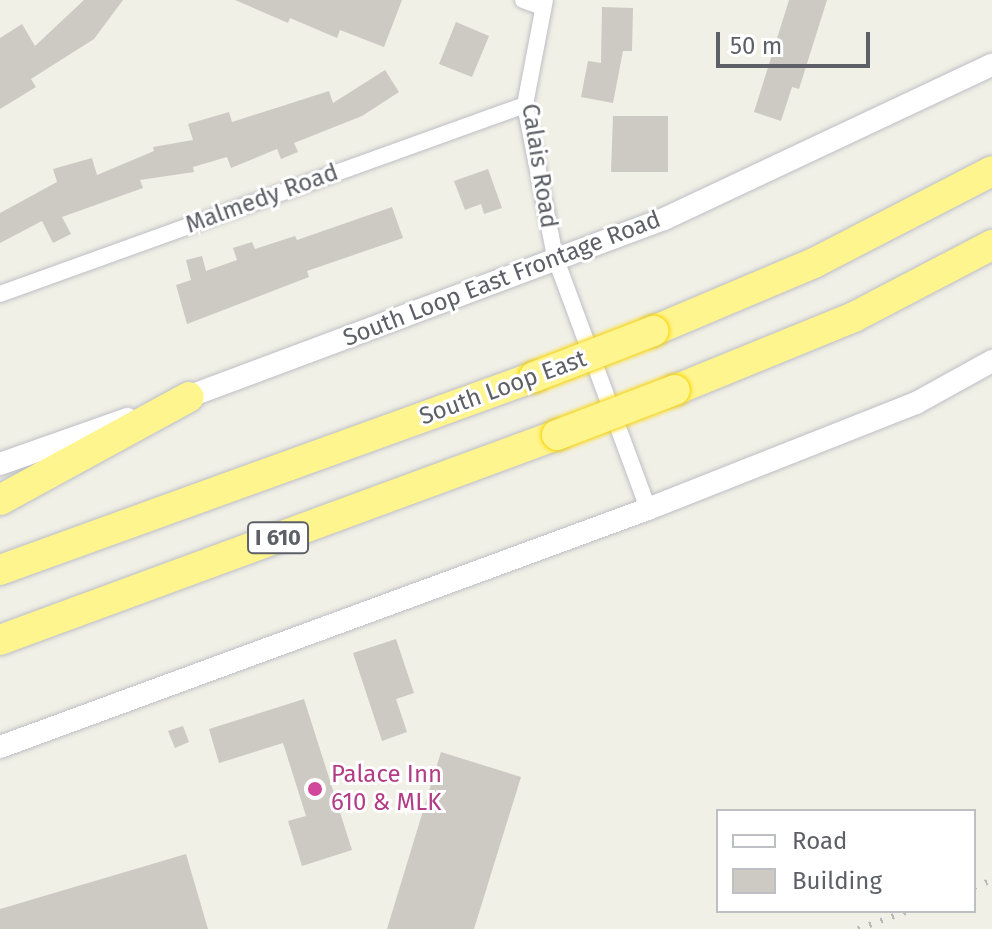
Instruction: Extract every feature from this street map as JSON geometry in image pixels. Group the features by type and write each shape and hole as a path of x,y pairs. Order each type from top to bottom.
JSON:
{"highway":[{"name":"South Loop East","path":"0,570 653,331 814,263 992,171"},
{"name":"I 610","path":"0,640 675,390 854,317 992,245"},
{"path":"0,500 189,397"}],"main road":[{"name":"South Loop East Frontage Road","path":"0,464 189,397 555,257 664,219 992,65"},
{"path":"0,747 648,509 916,403 992,361"}],"street":[{"path":"523,0 544,4"},
{"name":"Calais Road","path":"544,4 525,105 555,257 648,509"},
{"name":"Malmedy Road","path":"0,294 525,105"}],"building":[{"path":"84,0 123,0 94,39 31,79 36,87 0,109 0,38 22,24 35,46"},
{"path":"235,0 402,0 384,47 340,30 337,38 290,18 288,23"},
{"path":"789,0 827,0 799,89 792,87 781,121 754,112"},
{"path":"602,7 633,8 632,51 623,51 613,103 581,97 588,61 601,63"},
{"path":"456,22 489,36 472,77 439,64"},
{"path":"385,70 399,92 362,116 294,143 298,152 281,159 277,149 231,168 227,157 193,167 194,172 140,180 143,188 62,217 71,234 53,243 42,221 0,243 0,213 57,182 53,169 92,158 97,175 154,151 153,147 193,140 188,124 229,112 232,122 329,91 333,103"},
{"path":"613,116 668,116 668,172 611,172"},
{"path":"488,169 502,208 484,214 481,204 465,210 454,181"},
{"path":"392,207 403,238 307,271 309,277 187,324 176,285 191,280 186,260 202,256 206,271 237,260 233,248 252,242 255,249 295,236 297,240"},
{"path":"396,639 414,693 396,699 407,732 382,741 353,653"},
{"name":"Palace Inn 610 & MLK","path":"304,699 352,850 302,866 288,821 306,816 283,743 219,763 209,729"},
{"path":"183,726 189,742 175,748 168,731"},
{"path":"441,752 521,777 474,929 387,929"},
{"path":"186,854 208,929 0,929 0,909"}],"railway":[{"path":"976,886 992,880"},
{"path":"858,929 902,913"}],"place":[{"name":"Palace Inn 610 & MLK","path":"315,789"}]}
